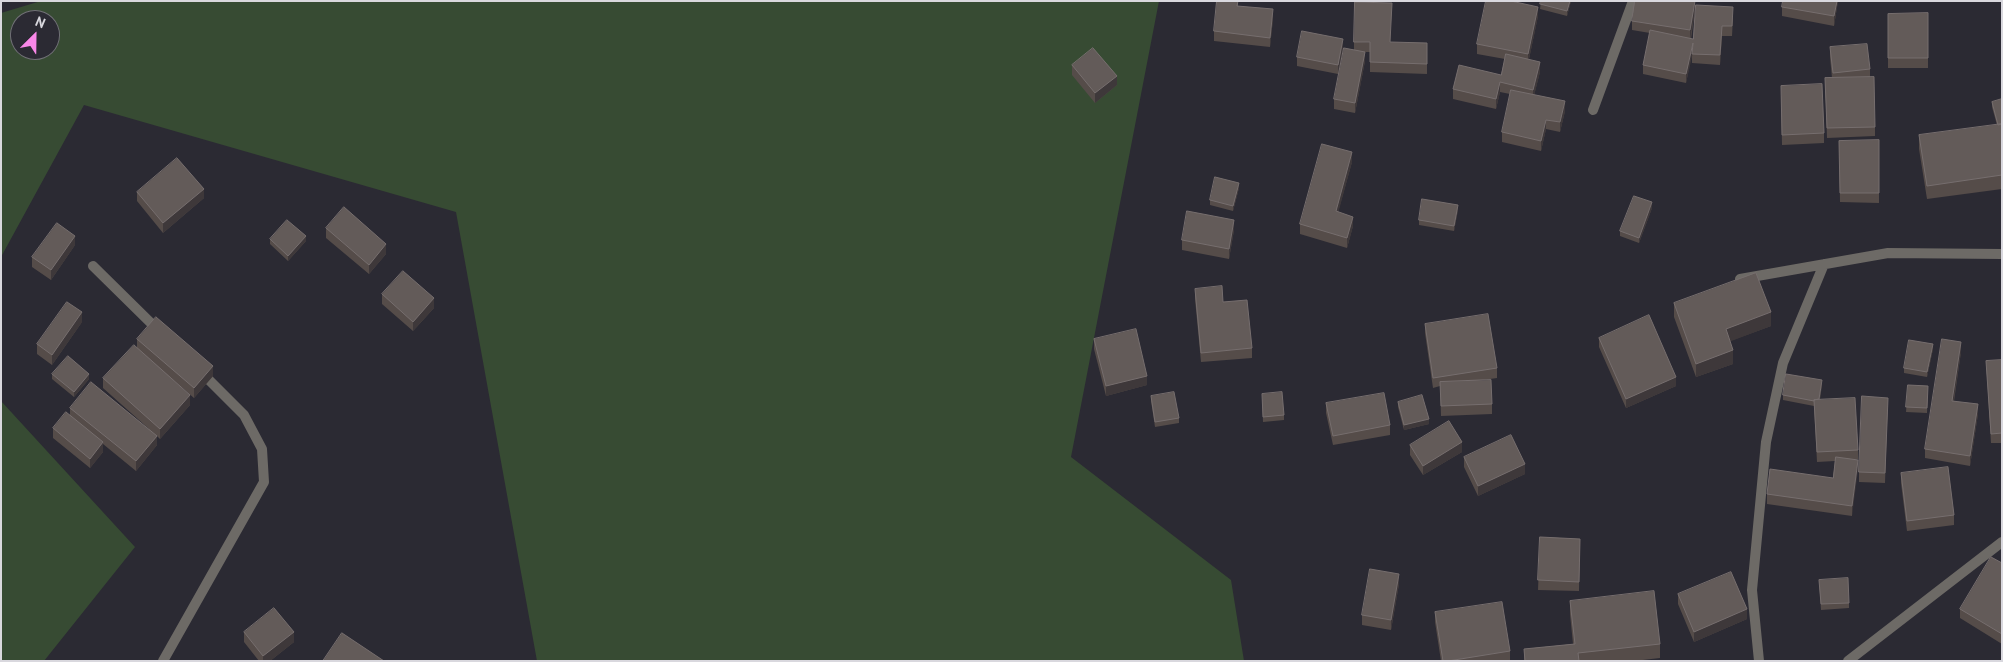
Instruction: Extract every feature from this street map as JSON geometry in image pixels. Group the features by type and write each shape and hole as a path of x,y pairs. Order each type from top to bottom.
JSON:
{"street":[{"path":"1593,110 1632,1"},
{"path":"1740,279 1888,253 2002,254"},
{"path":"1759,661 1752,590 1766,442 1783,363 1824,264"},
{"path":"93,266 169,340"},
{"path":"163,661 264,482 262,449 244,415 189,361"},
{"path":"1848,661 2002,542"}],"green space":[{"path":"41,1 1159,1 1071,457 1231,580 1244,661 537,661 456,212 84,105 1,257 1,13 10,10 10,60 60,60 60,10 11,10"},
{"path":"1,401 135,547 44,661 1,661"}],"building":[{"path":"1217,1 1238,1 1237,6 1273,9 1270,38 1214,31"},
{"path":"1486,1 1511,1 1538,7 1528,54 1477,44"},
{"path":"1541,1 1570,1 1567,11 1540,4"},
{"path":"1635,1 1695,1 1690,30 1632,21"},
{"path":"1783,1 1837,1 1834,16 1782,7"},
{"path":"1355,2 1392,3 1390,42 1427,43 1427,64 1370,62 1370,42 1354,42"},
{"path":"1696,5 1733,7 1732,26 1722,26 1720,55 1692,54 1693,43 1686,74 1643,65 1650,30 1693,39"},
{"path":"1928,13 1928,58 1888,58 1888,14"},
{"path":"1302,31 1343,39 1338,65 1297,57"},
{"path":"1867,44 1870,69 1833,73 1830,47"},
{"path":"1093,48 1117,76 1095,93 1072,65"},
{"path":"1344,48 1365,52 1355,103 1334,99"},
{"path":"1506,54 1540,62 1533,90 1500,82 1496,99 1453,89 1459,65 1501,75"},
{"path":"1874,77 1875,127 1827,128 1825,78"},
{"path":"1822,84 1824,133 1782,135 1781,86"},
{"path":"1511,90 1565,101 1560,122 1546,120 1541,141 1502,132"},
{"path":"2002,99 2002,124 1998,125 1992,102"},
{"path":"2002,124 2002,175 1927,186 1919,135"},
{"path":"1879,140 1879,193 1840,193 1839,141"},
{"path":"1322,144 1352,152 1336,211 1353,217 1347,238 1300,224"},
{"path":"177,158 204,189 163,223 137,192"},
{"path":"1215,177 1239,183 1233,206 1210,200"},
{"path":"1634,196 1652,202 1639,238 1620,231"},
{"path":"1422,199 1458,205 1454,226 1419,220"},
{"path":"344,207 386,244 369,265 326,228"},
{"path":"1187,211 1234,220 1229,249 1182,240"},
{"path":"287,220 306,236 288,256 270,239"},
{"path":"57,223 75,236 51,270 32,257"},
{"path":"403,271 434,298 413,322 382,294"},
{"path":"1756,273 1771,312 1726,329 1733,350 1696,364 1674,303"},
{"path":"1222,286 1223,302 1247,300 1252,348 1201,353 1195,289"},
{"path":"67,302 82,312 52,355 37,344"},
{"path":"1488,314 1497,368 1433,378 1425,324"},
{"path":"1649,315 1676,377 1626,399 1599,338"},
{"path":"156,317 213,366 194,388 137,339"},
{"path":"1136,329 1147,376 1106,386 1094,339"},
{"path":"1942,339 1961,342 1952,401 1978,404 1970,456 1925,449"},
{"path":"1909,340 1933,344 1927,372 1904,368"},
{"path":"134,345 190,395 160,429 103,378"},
{"path":"68,356 89,374 74,392 52,374"},
{"path":"2002,360 2002,433 1991,434 1986,361"},
{"path":"1786,374 1822,380 1819,399 1814,401 1783,395"},
{"path":"1491,380 1492,404 1441,406 1440,382"},
{"path":"91,382 157,436 136,461 70,408"},
{"path":"1908,385 1928,386 1927,408 1906,407"},
{"path":"1174,392 1179,418 1155,422 1151,396"},
{"path":"1282,392 1284,415 1263,417 1262,394"},
{"path":"1384,393 1390,425 1333,436 1326,403"},
{"path":"1422,395 1429,419 1404,425 1398,402"},
{"path":"1862,396 1888,398 1885,473 1859,472"},
{"path":"1855,398 1858,450 1817,452 1814,400"},
{"path":"66,412 103,442 90,459 53,428"},
{"path":"1449,421 1462,442 1423,466 1410,445"},
{"path":"1511,435 1525,464 1478,486 1464,457"},
{"path":"1836,457 1858,460 1852,506 1767,494 1770,469 1833,478"},
{"path":"1948,467 1954,515 1907,521 1901,473"},
{"path":"1540,537 1580,539 1579,582 1538,580"},
{"path":"1991,557 2002,563 2002,634 1960,609"},
{"path":"1370,569 1399,574 1391,620 1362,615"},
{"path":"1731,572 1747,609 1694,632 1678,594"},
{"path":"1848,578 1849,603 1821,604 1819,580"},
{"path":"1654,591 1660,644 1578,653 1579,661 1525,661 1524,649 1575,644 1570,601"},
{"path":"1502,602 1510,651 1443,661 1435,612"},
{"path":"274,608 294,632 263,656 244,632"},
{"path":"342,633 384,661 323,661"}]}
